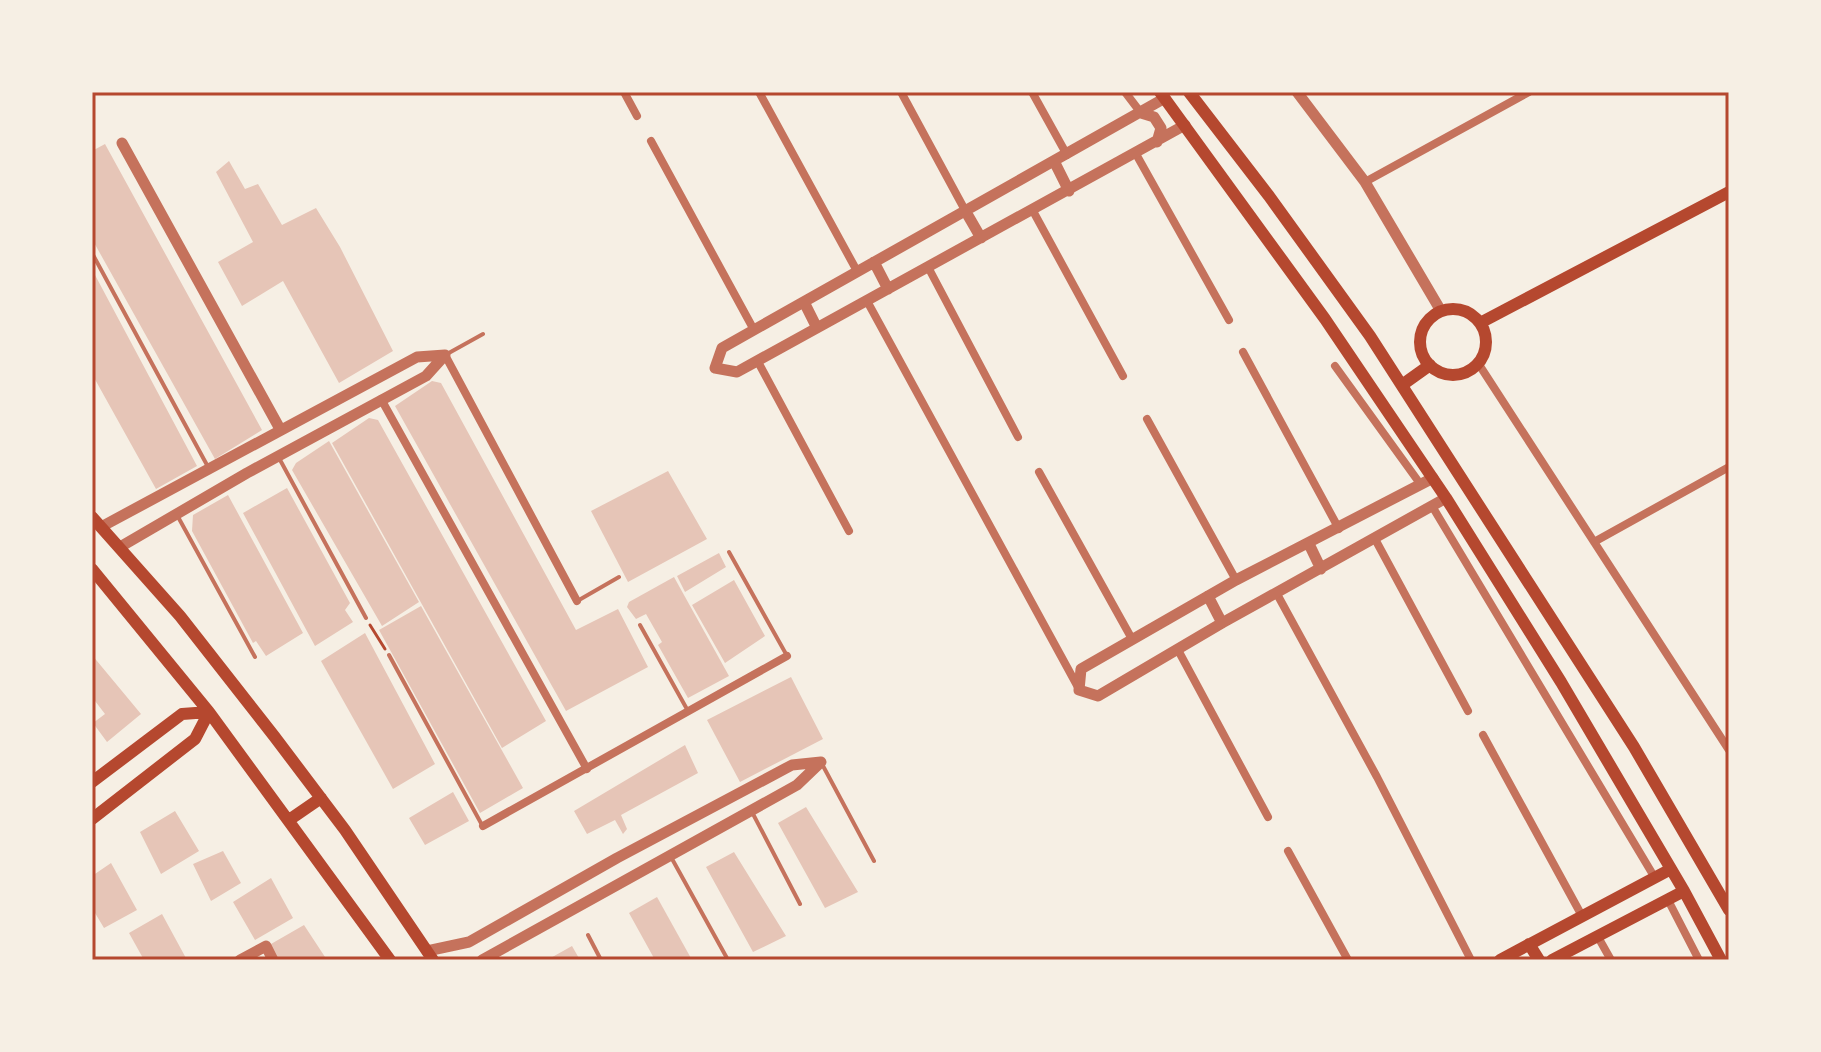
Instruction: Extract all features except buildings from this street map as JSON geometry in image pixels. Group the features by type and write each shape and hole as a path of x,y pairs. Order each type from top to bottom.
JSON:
{"main road":[{"path":"1189,92 1278,209 1402,385 1634,747 1729,910"},
{"path":"1163,95 1325,319 1446,498 1561,682 1721,960"},
{"path":"1480,323 1729,192"},
{"path":"1462,310 1480,323 1486,343 1478,363 1470,370 1449,375 1430,365 1424,356 1421,335 1432,317 1441,311 1462,310"},
{"path":"1402,385 1430,365"},
{"path":"96,522 180,616 321,798 430,956"},
{"path":"92,569 209,712 390,960"},
{"path":"1561,682 1583,667"},
{"path":"92,782 182,714 209,712"},
{"path":"92,819 195,739 209,712"},
{"path":"289,820 321,798"},
{"path":"1500,960 1671,869"},
{"path":"1655,878 1668,900"},
{"path":"1552,960 1684,891"},
{"path":"1529,944 1539,960"}],"street":[{"path":"624,92 637,116"},
{"path":"759,92 857,271"},
{"path":"901,92 981,238"},
{"path":"1032,92 1067,155"},
{"path":"1125,92 1141,113 1154,117 1161,128 1157,142"},
{"path":"1297,92 1365,182 1441,311"},
{"path":"1365,182 1529,92"},
{"path":"1163,95 1141,113 722,348 715,368 737,372 1185,125"},
{"path":"651,141 754,330"},
{"path":"122,143 280,429"},
{"path":"1136,154 1229,320"},
{"path":"1054,161 1069,191"},
{"path":"1033,211 1123,376"},
{"path":"874,262 888,289"},
{"path":"928,267 1018,437"},
{"path":"867,301 1079,690 1098,696 1446,498"},
{"path":"804,302 816,326"},
{"path":"1243,352 1339,529"},
{"path":"120,547 277,456 426,376 445,355"},
{"path":"96,522 133,509 417,357 445,355"},
{"path":"445,355 577,601"},
{"path":"757,360 849,531"},
{"path":"1478,363 1729,750"},
{"path":"1335,366 1421,485 1655,878"},
{"path":"381,399 587,769"},
{"path":"317,410 326,429"},
{"path":"1147,419 1236,580"},
{"path":"236,453 247,473"},
{"path":"1594,542 1729,467"},
{"path":"1039,472 1132,639"},
{"path":"1079,690 1081,669 1236,580 1433,478"},
{"path":"133,509 132,516 138,526 149,530"},
{"path":"1375,539 1468,711"},
{"path":"1309,544 1321,569"},
{"path":"1277,594 1377,777 1471,960"},
{"path":"1208,596 1222,623"},
{"path":"1178,650 1268,817"},
{"path":"483,826 787,656"},
{"path":"1483,735 1582,916"},
{"path":"430,956 469,942 617,858 792,765 821,762"},
{"path":"482,960 791,788 821,762"},
{"path":"782,770 791,788"},
{"path":"1288,851 1348,960"},
{"path":"617,858 628,877"},
{"path":"1668,900 1699,960"},
{"path":"1598,937 1611,960"},
{"path":"240,960 266,946 273,960"}],"lane":[{"path":"92,253 209,468"},
{"path":"92,267 98,264"},
{"path":"445,355 483,334"},
{"path":"277,456 366,618"},
{"path":"176,514 255,657"},
{"path":"729,552 787,656"},
{"path":"577,601 619,577"},
{"path":"640,625 688,711"},
{"path":"389,655 483,826"},
{"path":"821,762 874,861"},
{"path":"750,810 800,904"},
{"path":"670,855 728,960"},
{"path":"588,935 601,960"}],"path":[{"path":"366,618 389,655"}]}
